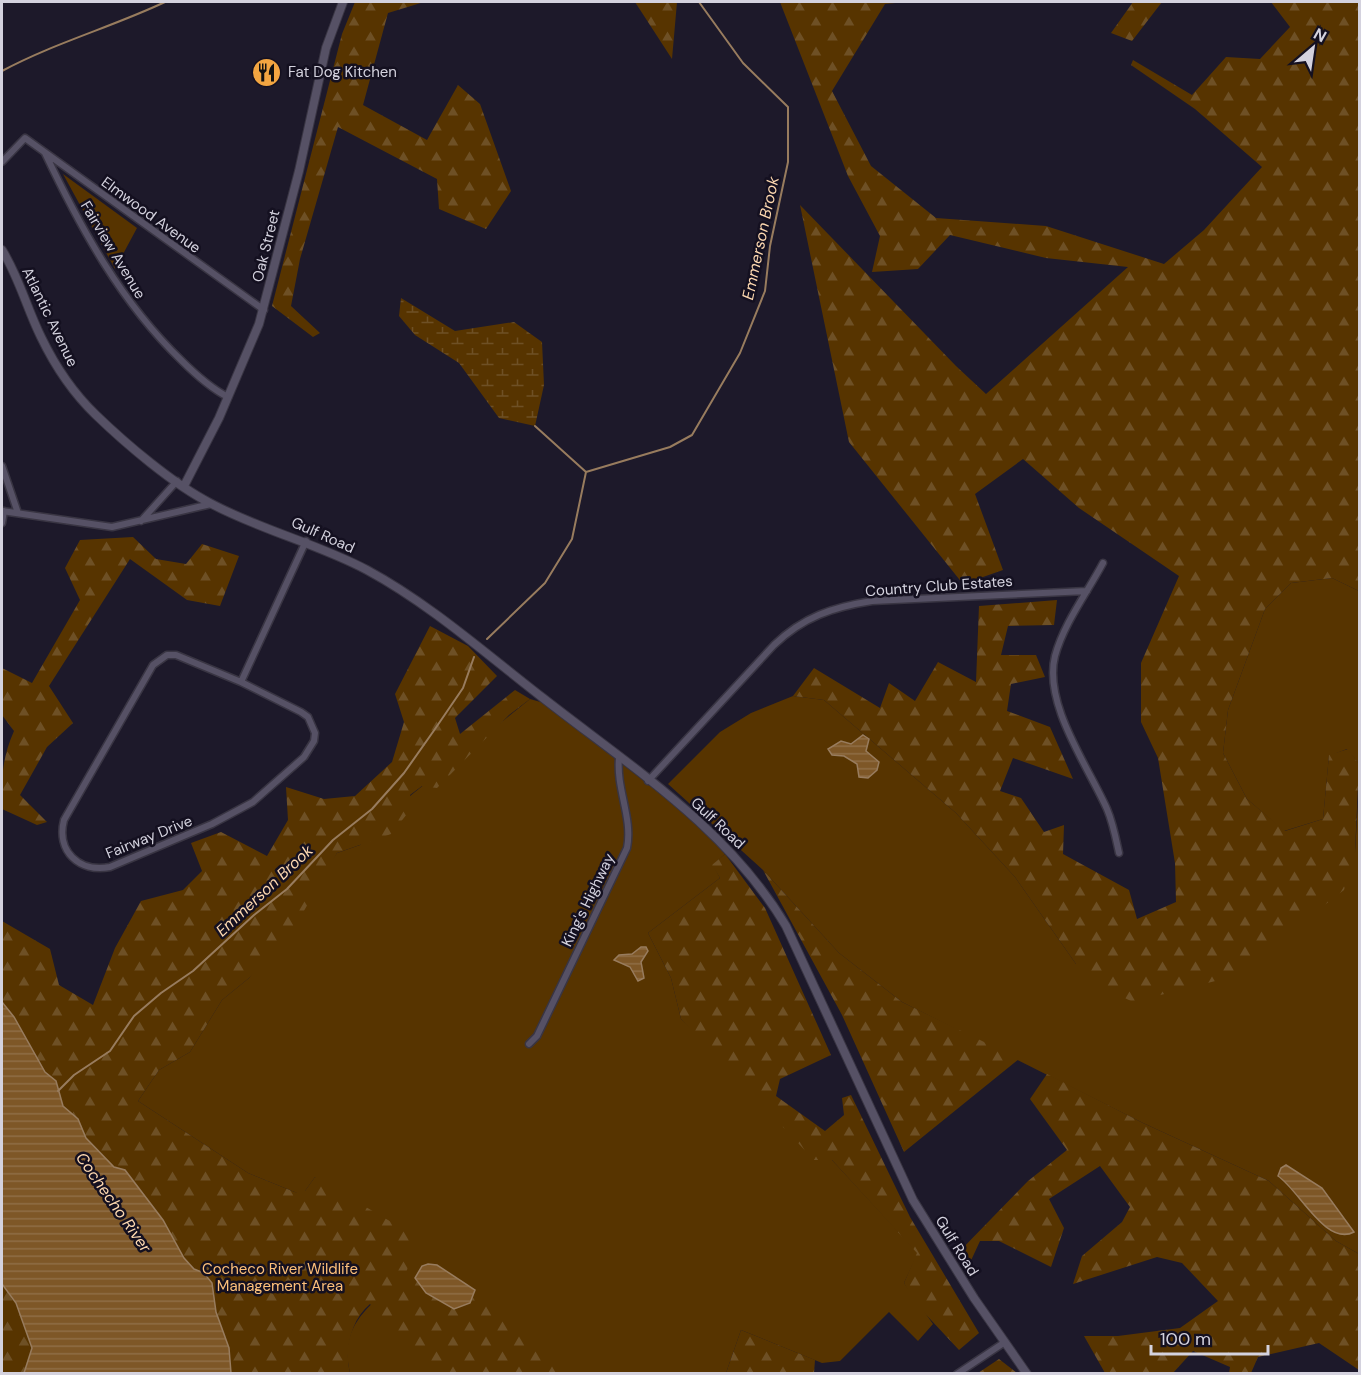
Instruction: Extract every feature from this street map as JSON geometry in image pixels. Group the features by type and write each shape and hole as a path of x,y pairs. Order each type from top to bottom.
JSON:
{"street":[{"name":"Oak Street","path":"182,485 228,397 264,310 326,48 343,2"},
{"name":"Elmwood Avenue","path":"2,162 25,138 264,310"},
{"name":"Fairview Avenue","path":"45,152 73,210 122,293 180,360 214,391 228,397"},
{"name":"Atlantic Avenue","path":"2,250 41,336 70,385 111,428 182,485"},
{"path":"2,466 18,513"},
{"name":"Gulf Road","path":"182,485 211,504 306,541 369,571 399,590 454,628 619,758 714,834 737,858 772,903 800,954 879,1132 913,1200 958,1274 1028,1374"},
{"path":"140,522 182,485"},
{"path":"2,523 3,511 97,526 120,526 211,504"},
{"path":"241,682 306,541"},
{"path":"1103,563 1058,646 1052,682 1059,708 1110,819 1119,853"},
{"name":"Country Club Estates","path":"648,781 774,645 787,632 811,616 846,605 890,599 1087,591"},
{"name":"Fairway Drive","path":"167,655 176,655 241,682 308,717 315,733 314,741 303,757 253,802 229,816 110,867 93,868 76,862 69,856 62,839 64,820 153,665 167,655"},
{"name":"King's Highway","path":"529,1044 537,1036 627,848 629,830 617,775 619,758"},
{"path":"957,1374 1005,1342"}],"green space":[{"path":"355,2 424,2 388,13 363,105 427,140 458,85 480,104 511,191 486,229 439,209 437,179 338,127 300,259 291,306 320,333 313,337 272,306 342,34"},
{"path":"635,2 677,2 672,59"},
{"path":"780,2 906,2 885,4 832,91 871,166 936,218 1046,226 1164,264 1204,230 1262,167 1195,109 1131,65 1133,60 1192,95 1226,57 1260,59 1290,27 1271,2 1359,2 1359,591 1332,578 1291,583 1265,609 1228,710 1223,753 1247,799 1285,831 1323,819 1329,755 1348,749 1359,764 1355,852 1344,890 1231,977 1133,1002 1104,988 1076,964 1015,877 956,813 824,700 793,696 814,668 880,708 889,683 915,701 938,662 976,682 979,606 1057,600 1054,625 1008,626 1001,655 1036,655 1045,677 1011,684 1007,711 1050,727 1073,779 1013,758 1000,791 1021,798 1044,832 1064,825 1063,854 1129,890 1137,919 1176,902 1175,863 1158,758 1141,722 1141,663 1179,576 1079,508 1023,459 975,494 1003,570 963,584 849,442 800,205 986,394 1128,267 1046,258 950,235 918,269 872,272 880,236 848,176"},
{"path":"1133,2 1162,2 1132,41 1111,33"},
{"path":"63,174 137,228 115,269"},
{"path":"401,298 455,331 514,322 542,342 544,385 535,426 499,418 459,363 415,335 399,316"},
{"path":"133,537 156,559 186,564 202,544 239,556 220,606 187,600 130,559 49,686 73,723 47,747 20,795 47,822 37,825 2,809 3,769 14,731 2,715 2,668 32,683 80,600 65,568 80,540"},
{"path":"1332,578 1359,591 1359,764 1347,749 1329,756 1323,819 1284,831 1247,799 1223,753 1228,710 1265,609 1291,583"},
{"name":"Cocheco River Wildlife Management Area","path":"430,626 468,646 497,676 455,718 460,734 515,690 530,699 509,715 437,788 422,786 410,795 411,809 391,834 337,853 293,930 249,978 222,1000 190,1052 159,1070 138,1101 248,1173 302,1195 315,1177 410,1233 416,1247 405,1275 410,1281 415,1278 426,1293 454,1309 470,1303 474,1295 484,1297 549,1350 560,1373 433,1373 402,1342 370,1304 358,1318 351,1336 348,1354 350,1373 231,1373 229,1348 216,1312 212,1283 185,1258 163,1220 126,1171 114,1167 86,1138 78,1120 63,1106 56,1081 45,1072 14,1017 2,1002 2,921 50,949 59,985 93,1005 115,948 141,901 183,890 202,871 191,843 221,832 267,856 288,820 286,787 324,799 355,796 392,762 404,722 395,694"},
{"path":"793,696 824,700 956,813 1015,877 1076,964 1355,852 1359,785 1359,1254 1336,1241 1269,1181 1143,1123 902,1002 839,953 763,870 668,784 720,732 751,713"},
{"name":"Cocheco River Wildlife Management Area","path":"530,699 544,703 685,813 709,834 725,854 713,865 720,878 648,933 671,978 681,1019 832,1160 918,1253 904,1283 933,1324 918,1341 889,1312 840,1361 822,1363 741,1330 726,1373 350,1373 348,1345 356,1323 371,1304 392,1286 315,1177 305,1191 329,1339 343,1373 228,1373 67,1113 59,1094 100,1047 134,1075 136,1102 238,1180 297,1193 248,1173 138,1101 159,1070 190,1052 222,1000 249,978 337,853 360,845 410,796"},
{"path":"725,854 765,908 831,1055 780,1079 776,1096 825,1131 844,1115 842,1098 851,1095 910,1217 979,1333 959,1350 917,1305 904,1283 917,1253 832,1160 814,1160 681,1019 671,978 648,933 720,878 712,865"},
{"path":"763,870 839,953 902,1002 1019,1059 904,1152 842,1015"},
{"path":"1047,1074 1143,1123 1269,1181 1336,1241 1359,1254 1359,1370 1319,1343 1258,1357 1251,1373 1229,1373 1230,1367 1193,1351 1173,1373 1105,1373 1084,1336 1118,1336 1180,1328 1218,1301 1182,1263 1157,1257 1073,1284 1082,1256 1122,1222 1130,1207 1100,1166 1049,1199 1064,1228 1051,1267 999,1241 980,1241 968,1267 957,1254 1028,1181 1067,1150 1030,1099"},
{"path":"2,1284 16,1303 32,1348 24,1373 2,1373"},
{"path":"741,1330 815,1360 814,1373 726,1373"},
{"path":"999,1359 1017,1373 978,1373"}],"water":[{"path":"863,735 869,739 866,751 879,762 877,770 868,778 859,777 857,764 844,756 832,755 828,749 841,741 851,744"},
{"path":"641,947 646,947 648,951 641,962 644,978 638,981 630,967 614,960 619,955 632,954"},
{"name":"Cochecho River","path":"2,1002 14,1017 45,1072 56,1081 63,1106 78,1119 86,1138 114,1167 125,1170 163,1220 184,1258 194,1269 204,1273 212,1283 216,1312 229,1348 231,1373 24,1373 32,1348 16,1303 2,1284"},
{"path":"1286,1165 1322,1188 1354,1232 1344,1234 1333,1232 1323,1225 1278,1176 1281,1168"},
{"path":"437,1265 475,1290 470,1303 454,1309 426,1293 415,1278 422,1266"}],"waterway":[{"path":"2,71 42,52 165,2"},
{"name":"Emmerson Brook","path":"586,472 670,447 692,435 740,353 765,291 770,246 788,162 788,107 743,63 699,2"},
{"path":"535,426 586,472"},
{"name":"Emmerson Brook","path":"487,639 545,583 572,539 586,472"},
{"name":"Emmerson Brook","path":"58,1091 74,1075 110,1051 134,1016 161,993 193,971 254,915 287,889 333,840 372,809 404,773 463,688 474,657"}],"place":[{"name":"Fat Dog Kitchen","path":"267,72"}]}
